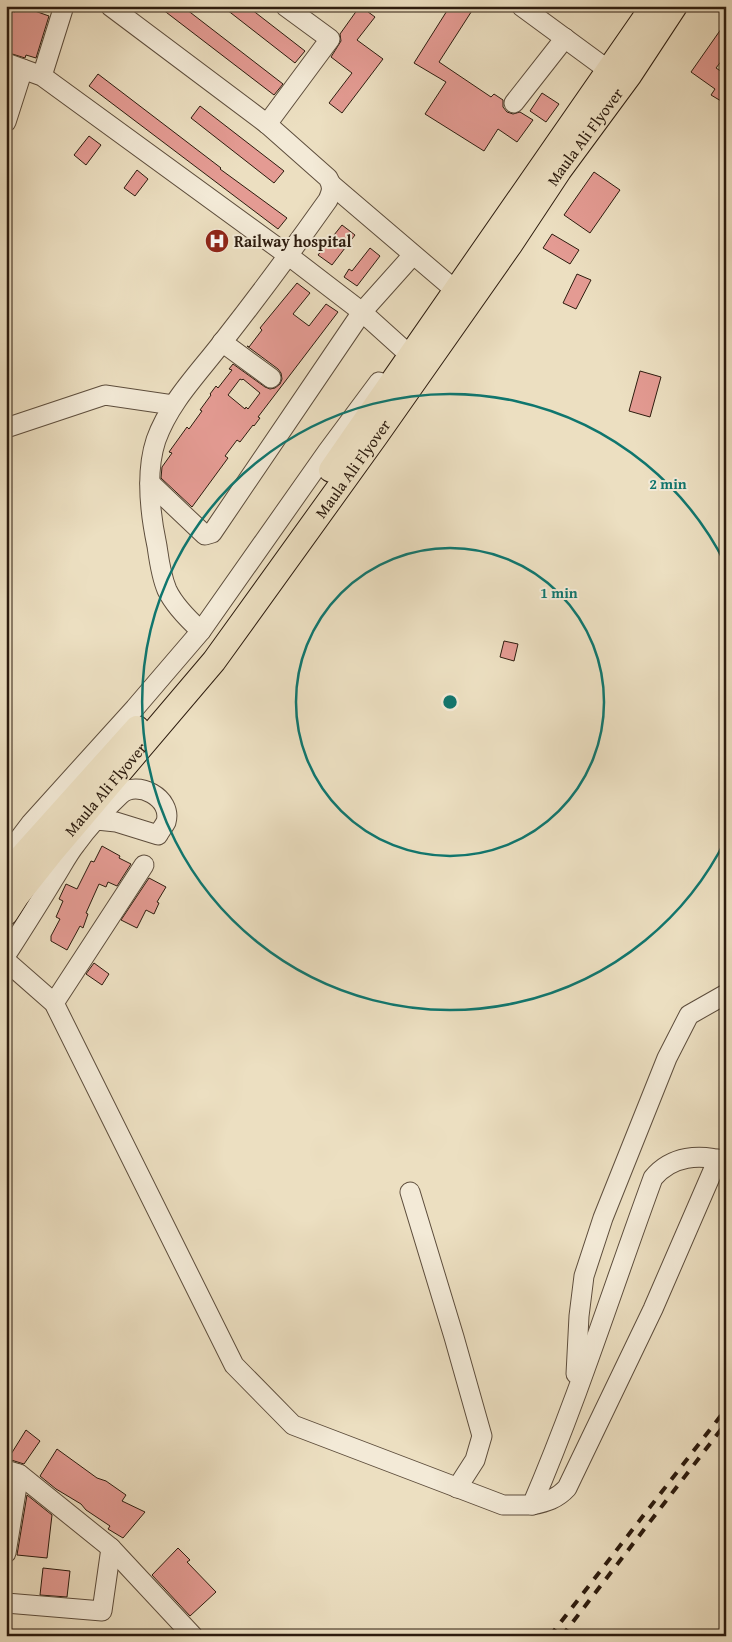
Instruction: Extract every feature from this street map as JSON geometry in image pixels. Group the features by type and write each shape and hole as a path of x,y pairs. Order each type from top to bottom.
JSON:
{"main road":[{"name":"Maula Ali Flyover","path":"6,874 160,703 202,652 653,6"},
{"name":"Maula Ali Flyover","path":"6,913 51,853 214,661 376,436 510,245 559,171 630,76 675,6"}],"street":[{"path":"42,76 64,6"},
{"path":"110,6 267,124 328,178 332,186 448,284"},
{"path":"267,124 330,39 285,6"},
{"path":"521,6 604,67"},
{"path":"6,856 30,823 135,708 201,631 326,452 403,349 491,222 647,6"},
{"path":"514,103 565,38"},
{"path":"6,122 15,66 42,76 289,256 362,312 403,349"},
{"path":"201,631 188,618 167,590 162,573 155,538 150,483 156,442 166,416 173,405 289,256 328,200 332,186"},
{"path":"150,483 205,534 212,533 362,312 413,255"},
{"path":"222,342 271,378"},
{"path":"6,428 105,395 173,405"},
{"path":"6,955 76,844 97,820"},
{"path":"54,1003 144,865"},
{"path":"6,961 54,1003 234,1365 292,1425 503,1505 532,1505 549,1501 560,1496 567,1488 722,1160 690,1157 678,1160 658,1171 653,1178 576,1393 532,1505"},
{"path":"576,1393 579,1316 584,1276 603,1218 667,1058 689,1016 726,994"},
{"path":"410,1192 482,1436 475,1460 457,1488"},
{"path":"13,1472 111,1548 193,1636"},
{"path":"6,1553 13,1472"},
{"path":"6,1603 102,1611 111,1548"}],"building":[{"path":"17,6 34,6 32,10 49,16 36,58 26,55 25,58 6,52 6,9 15,12"},
{"path":"158,6 182,6 283,84 274,95"},
{"path":"222,6 247,6 305,51 295,63"},
{"path":"360,6 375,17 357,40 383,59 342,113 329,103 352,73 331,57 341,41 340,34"},
{"path":"450,6 475,6 439,62 491,97 494,94 503,100 503,107 507,112 513,114 520,112 533,120 517,142 498,129 484,151 425,114 446,82 414,63"},
{"path":"726,22 726,55 716,68 725,74 726,72 726,104 711,95 715,89 691,72"},
{"path":"98,74 220,169 287,218 278,229 89,86"},
{"path":"542,93 559,104 546,122 530,111"},
{"path":"200,106 284,171 274,183 191,118"},
{"path":"89,136 101,145 86,165 74,155"},
{"path":"137,170 148,179 135,196 124,188"},
{"path":"594,172 620,190 590,233 564,215"},
{"path":"342,225 355,235 332,265 318,255"},
{"path":"552,234 579,250 570,264 543,248"},
{"path":"370,248 380,256 357,286 344,277 349,269 352,271"},
{"path":"577,274 591,280 576,309 563,303"},
{"path":"297,283 310,293 293,314 309,326 326,304 338,312 258,417 260,418 254,426 240,442 237,440 225,456 228,458 192,507 161,478 162,467 172,453 169,452 187,427 189,429 202,411 200,410 216,386 218,388 232,370 229,369 233,364 265,387 275,388 280,384 282,379 278,369 247,346 249,347 262,330 260,328","holes":["240,379 260,393 248,409 246,407 245,409 228,395"]},
{"path":"640,371 661,377 650,417 629,411"},
{"path":"504,641 518,644 514,661 500,657"},
{"path":"102,846 131,864 117,886 108,882 106,887 99,884 86,913 88,914 83,928 80,926 67,950 51,941 51,936 60,919 56,917 63,901 59,899 66,884 77,889 91,861 94,862"},
{"path":"149,878 166,887 157,902 159,903 154,914 146,910 137,928 121,920"},
{"path":"94,963 109,974 102,985 86,974"},
{"path":"26,1430 40,1441 24,1464 8,1459"},
{"path":"57,1449 97,1478 106,1481 126,1495 122,1501 145,1512 123,1538 108,1529 110,1526 86,1510 81,1504 56,1489 40,1476"},
{"path":"27,1495 52,1515 47,1558 17,1555"},
{"path":"178,1548 190,1560 187,1562 216,1592 190,1616 152,1575"},
{"path":"43,1568 70,1571 67,1597 40,1595"}],"railway":[{"path":"550,1636 726,1409"},
{"path":"562,1636 726,1423"}],"place":[{"name":"Railway hospital","path":"217,241"}]}
